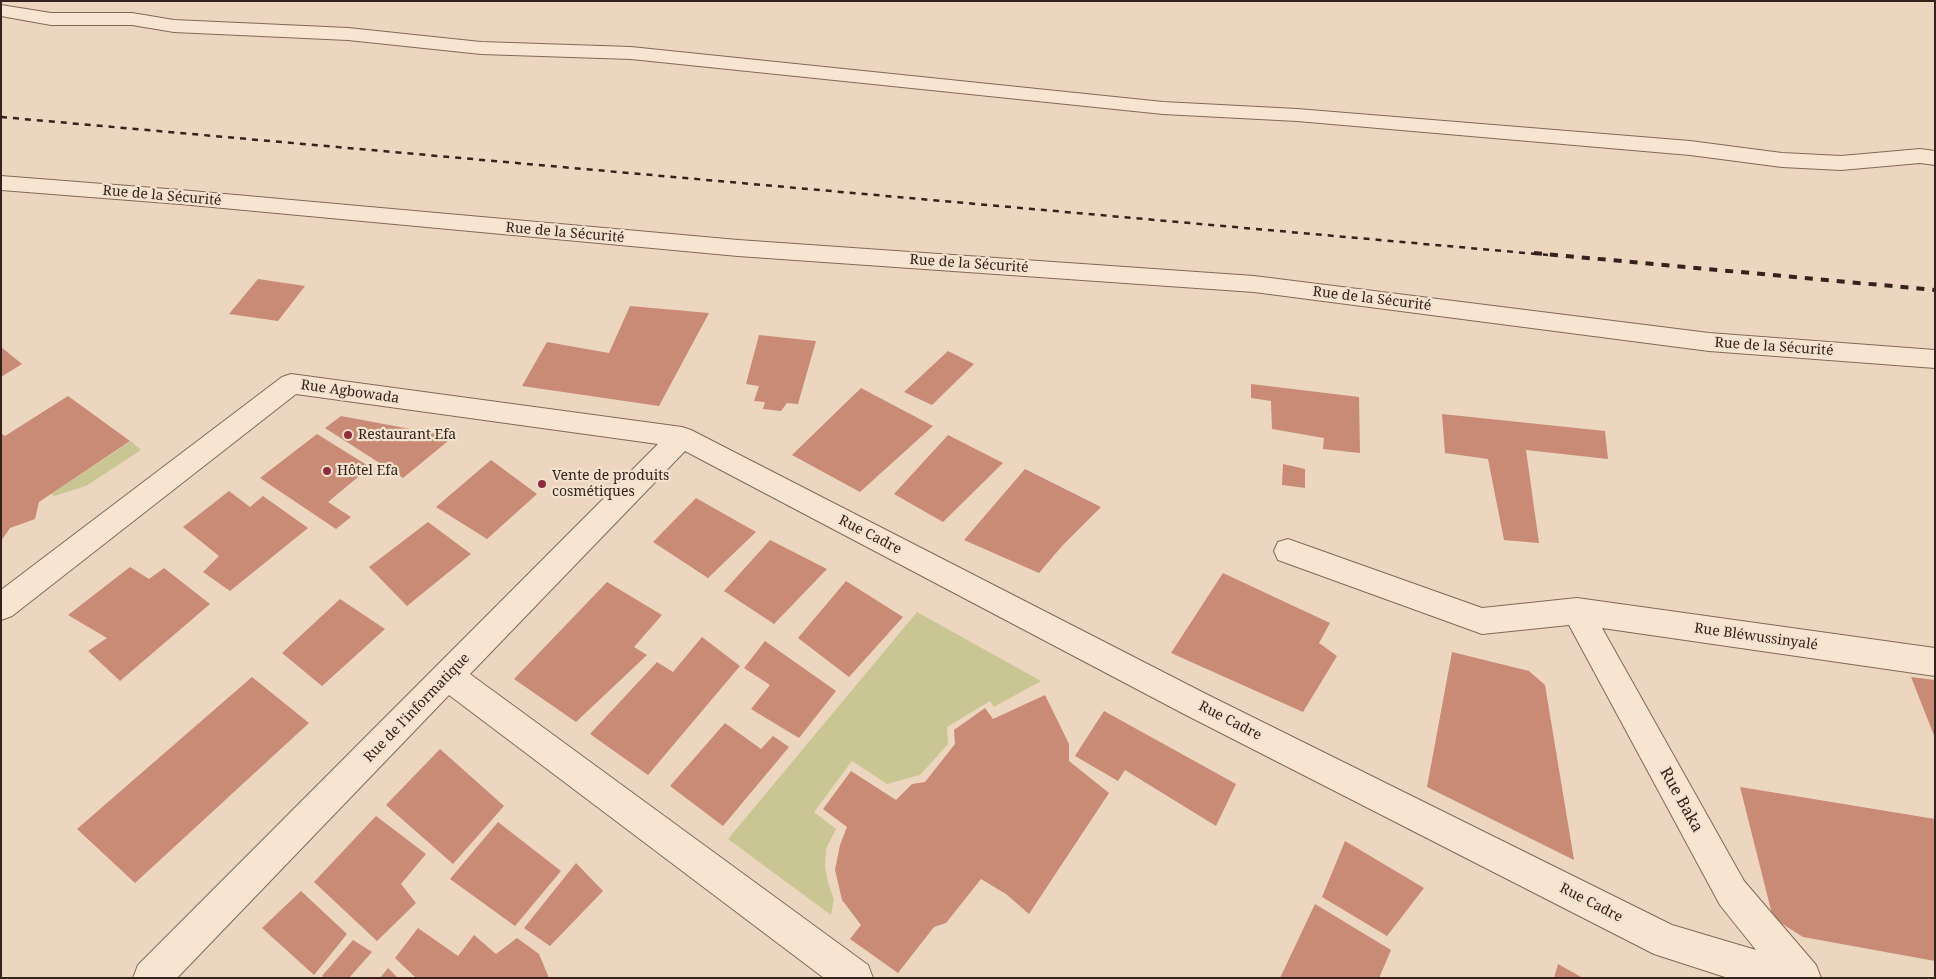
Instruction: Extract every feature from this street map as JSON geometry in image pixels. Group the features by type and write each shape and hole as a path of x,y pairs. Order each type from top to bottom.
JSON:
{"street":[{"path":"1,10 51,19 132,19 174,26 348,34 481,48 631,53 1163,108 1296,115 1680,147 1782,160 1841,163 1920,156 1935,158"},
{"name":"Rue de la Sécurité","path":"1,183 180,197 738,248 1254,284 1709,342 1935,359"},
{"name":"Rue Agbowada","path":"1,607 291,384 682,437"},
{"name":"Rue de l'informatique","path":"164,973 448,676 682,437"},
{"name":"Rue Cadre","path":"682,437 1195,704 1667,941 1789,978"},
{"name":"Rue Bléwussinyalé","path":"1288,550 1482,621 1578,611 1935,662"},
{"name":"Rue Baka","path":"1578,611 1732,893 1803,978"},
{"path":"448,676 855,978"}],"shaded area":[{"path":"131,441 141,450 86,486 54,496 51,494"},
{"path":"917,612 1041,681 994,707 990,701 947,727 948,744 920,775 887,784 852,761 814,812 836,829 826,849 825,866 828,883 834,899 831,915 728,839"}],"building":[{"path":"258,279 305,286 278,321 229,314"},
{"path":"630,306 709,313 659,406 522,386 547,342 609,353"},
{"path":"759,335 816,341 798,404 787,403 781,411 763,409 765,402 754,401 759,386 746,384"},
{"path":"1,347 22,364 1,377"},
{"path":"948,351 974,364 932,405 904,392"},
{"path":"1251,384 1359,397 1360,453 1323,449 1324,438 1272,429 1271,401 1251,398"},
{"path":"861,388 933,426 860,492 792,455"},
{"path":"68,396 130,441 39,502 35,519 10,528 1,541 1,433 5,436"},
{"path":"1442,414 1605,431 1608,459 1526,450 1539,543 1504,540 1488,459 1445,453"},
{"path":"341,416 453,437 403,478 325,428"},
{"path":"317,434 370,467 328,502 351,517 336,529 260,478"},
{"path":"948,435 1003,463 943,522 894,494"},
{"path":"491,460 537,494 487,539 436,507"},
{"path":"1283,464 1305,469 1305,488 1282,485"},
{"path":"1025,469 1101,507 1062,546 1039,573 964,540"},
{"path":"229,491 250,507 263,496 308,528 230,591 203,572 219,556 183,527"},
{"path":"696,498 756,532 708,578 653,542"},
{"path":"428,522 471,554 407,606 369,567"},
{"path":"770,540 827,569 774,624 724,591"},
{"path":"130,567 149,579 164,568 210,604 120,681 88,651 107,638 68,615"},
{"path":"1223,573 1330,623 1319,643 1337,656 1303,712 1171,653"},
{"path":"846,581 903,617 849,677 798,638"},
{"path":"607,582 662,615 634,647 647,655 576,722 514,679"},
{"path":"340,599 385,629 322,686 282,653"},
{"path":"702,637 740,666 648,775 590,734 657,662 673,672"},
{"path":"765,641 836,691 799,738 751,709 770,685 744,668"},
{"path":"1452,652 1529,671 1545,685 1574,860 1427,787"},
{"path":"252,677 309,723 135,883 77,829"},
{"path":"1911,677 1935,680 1935,738"},
{"path":"1045,695 1069,744 1069,761 1109,793 1029,914 1006,894 981,879 946,923 934,927 898,973 850,939 861,925 842,900 835,870 840,845 847,827 823,809 851,771 896,800 912,784 925,782 955,744 954,730 985,708 993,719"},
{"path":"1104,711 1236,784 1216,826 1125,770 1118,781 1075,756"},
{"path":"725,723 761,749 773,736 789,747 723,826 670,786"},
{"path":"440,749 504,806 453,864 386,805"},
{"path":"1740,787 1935,819 1935,961 1803,937 1773,918"},
{"path":"376,816 426,854 401,884 416,903 377,941 314,882"},
{"path":"498,822 561,871 515,926 450,879"},
{"path":"1345,841 1424,888 1387,936 1322,897"},
{"path":"576,863 603,891 550,946 524,928"},
{"path":"301,891 347,934 314,975 262,928"},
{"path":"1315,904 1391,950 1379,978 1280,978"},
{"path":"418,928 458,956 474,935 496,954 517,938 539,954 549,978 416,978 395,958"},
{"path":"353,940 372,952 349,978 324,978 322,976"},
{"path":"1558,964 1583,978 1554,978"},
{"path":"388,968 398,978 380,978"}],"railway":[{"path":"1,117 1548,255"},
{"path":"1534,253 1935,290"}],"place":[{"name":"Restaurant Efa","path":"348,435"},
{"name":"Hôtel Efa","path":"327,471"},
{"name":"Vente de produits cosmétiques","path":"542,484"}]}
